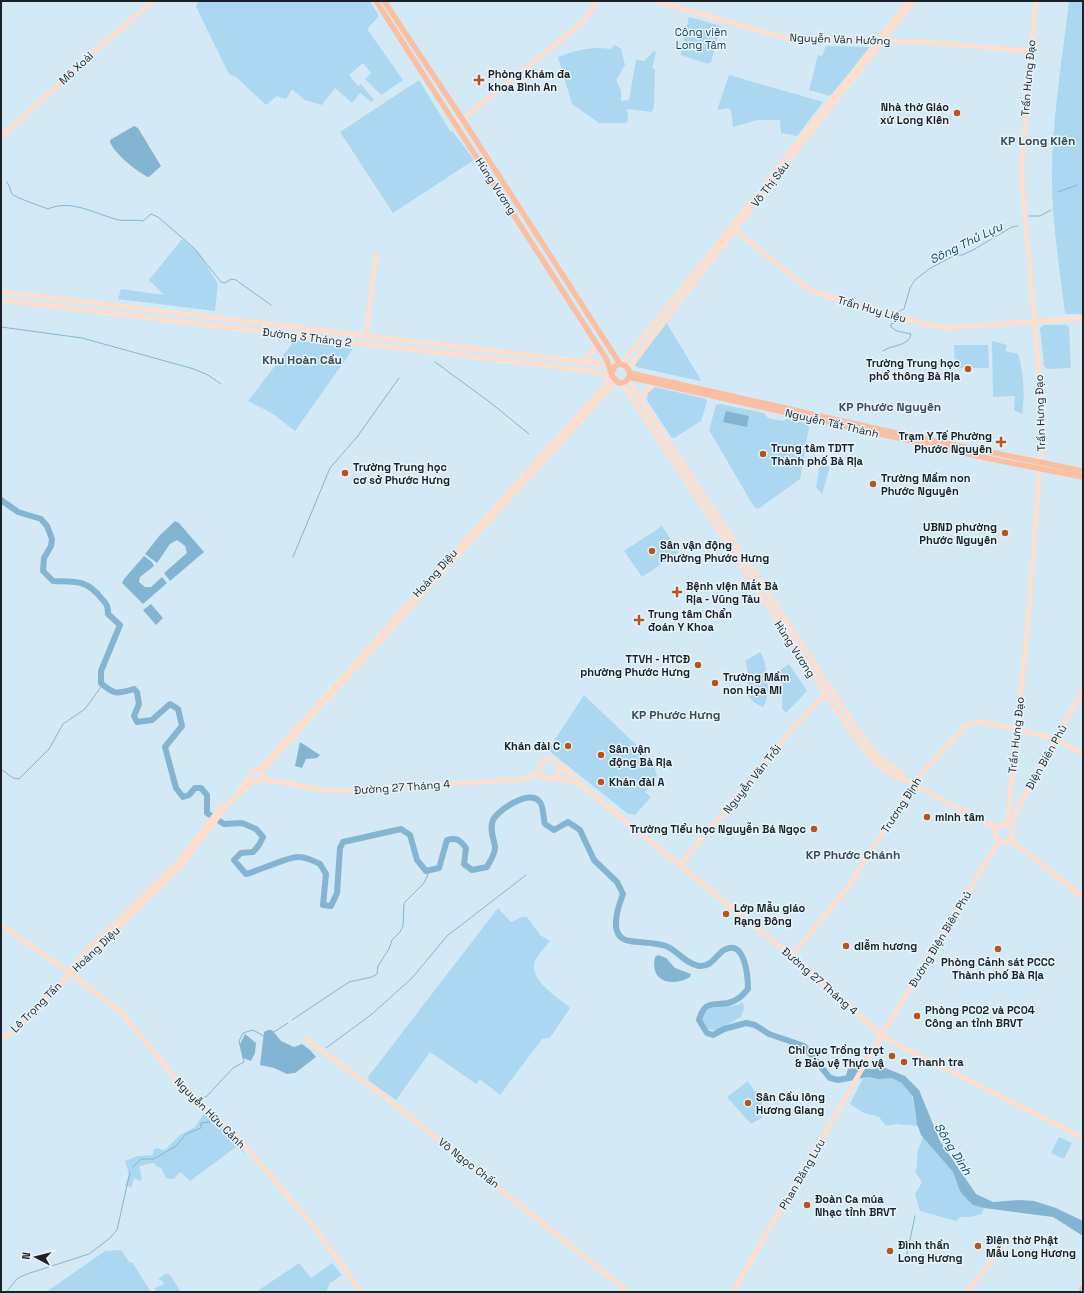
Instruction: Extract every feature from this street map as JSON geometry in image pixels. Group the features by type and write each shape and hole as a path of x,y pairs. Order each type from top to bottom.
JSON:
{"main road":[{"name":"Mô Xoài","path":"1,137 112,36 153,1"},
{"name":"Hùng Vương","path":"376,1 594,338 609,365 612,374 626,377 825,695 873,760 898,779 905,780 996,828"},
{"name":"Hùng Vương","path":"384,1 463,120 620,364"},
{"path":"456,124 463,120 576,28 585,19 598,1"},
{"name":"Nguyễn Văn Hưởng","path":"655,1 790,39 925,42 1030,51"},
{"name":"Võ Thị Sáu","path":"880,41 909,1"},
{"name":"Võ Thị Sáu","path":"626,377 733,228 771,178 880,41 914,1"},
{"name":"Trần Hưng Đạo","path":"1008,824 1041,466 1042,408 1021,171 1030,51 1036,1"},
{"path":"422,73 428,68"},
{"path":"483,166 490,162"},
{"path":"515,216 522,212"},
{"name":"Võ Thị Sáu","path":"620,364 733,228"},
{"name":"Trần Huy Liệu","path":"733,228 805,287 817,294 941,328 1083,318"},
{"path":"366,336 376,255"},
{"name":"Đường 3 Tháng 2","path":"1,292 609,365"},
{"name":"Đường 3 Tháng 2","path":"1,300 612,374"},
{"path":"108,312 109,306"},
{"path":"238,329 239,321"},
{"path":"572,361 582,360 592,354 595,343 594,338"},
{"path":"609,365 620,364"},
{"path":"612,374 612,369 620,364"},
{"path":"620,364 626,377"},
{"name":"Hoàng Diệu","path":"260,770 498,508 603,388 612,374"},
{"name":"Hùng Vương","path":"626,377 856,727 877,756 901,773 905,780"},
{"name":"Nguyễn Tất Thành","path":"626,377 1041,466 1083,472"},
{"name":"Nguyễn Tất Thành","path":"626,377 882,430 1041,466 1083,478"},
{"name":"Hoàng Diệu","path":"498,508 626,377"},
{"path":"641,401 645,392 654,383"},
{"name":"Điện Biên Phủ","path":"1008,824 1083,689"},
{"name":"Nguyễn Văn Trỗi","path":"680,865 795,726 825,695"},
{"name":"Trương Định","path":"791,956 846,890 913,785 961,730 970,724 978,722 1017,729"},
{"path":"1017,729 1056,739 1083,754"},
{"path":"551,759 558,765 558,771 553,777 547,778 540,773 539,767 543,760 551,759"},
{"name":"Đường 27 Tháng 4","path":"558,765 566,769 581,785 791,956 881,1036 1083,1138"},
{"path":"260,770 264,775 263,780 258,782 252,779 253,771 260,770"},
{"name":"Đường 27 Tháng 4","path":"263,780 324,790 350,791 523,779 540,773"},
{"name":"Đường 27 Tháng 4","path":"553,777 581,785"},
{"name":"Hoàng Diệu","path":"70,973 77,961 182,865 230,796 252,779"},
{"path":"1000,824 1008,824 1013,833 1010,840 1004,842 999,841 995,836 996,828 1000,824"},
{"path":"1010,840 1083,897"},
{"name":"Đường Điện Biên Phủ","path":"870,1056 999,841"},
{"name":"Nguyễn Hữu Cảnh","path":"1,925 70,973 122,1013 180,1084 238,1138 314,1227 361,1292"},
{"name":"Lê Trọng Tấn","path":"1,1038 18,1029 70,973"},
{"name":"Võ Ngọc Chấn","path":"306,1039 390,1100 628,1292"},
{"name":"Phan Đăng Lưu","path":"734,1292 870,1056"},
{"path":"967,1292 1003,1245"},
{"path":"1081,1292 1083,1288"}],"green space":[{"path":"198,1 370,1 379,16 367,29 403,80 381,95 365,79 371,73 363,63 349,75 358,86 361,84 374,100 371,102 360,93 352,103 335,88 322,105 305,100 292,89 286,99 277,96 266,105 236,77 229,74 196,7"},
{"path":"1069,1 1083,1 1083,314 1065,314 1052,196 1052,157"},
{"name":"Công viên Long Tâm","path":"689,17 721,26 711,62 708,64 681,55"},
{"path":"615,45 621,49 625,65 616,80 621,91 621,100 623,101 629,100 636,60 644,61 654,51 656,52 652,68 655,69 654,107 652,112 627,109 628,121 626,123 599,123 572,104 558,57 577,51 590,49 610,49"},
{"path":"826,46 871,47 830,96 809,90 818,55 822,56"},
{"path":"729,75 823,102 797,136 781,133 780,120 757,120 733,127 731,111 728,108 717,110"},
{"path":"419,80 450,131 453,132 474,160 393,213 340,132"},
{"path":"182,239 199,253 218,284 215,311 118,299 121,289 164,295 149,280"},
{"path":"666,322 701,380 700,381 636,367 635,365"},
{"path":"1044,325 1066,325 1069,327 1071,368 1048,369 1044,366 1040,328"},
{"path":"295,340 353,349 295,431 273,414 248,401"},
{"path":"992,341 1007,345 1005,351 1018,354 1022,369 1023,384 1022,414 1014,410 1015,396 993,397"},
{"path":"954,345 988,345 989,368 955,368"},
{"path":"655,387 706,399 707,402 701,421 674,438 671,437 647,400 648,393"},
{"name":"Trung tâm TDTT Thành phố Bà Rịa","path":"720,404 764,413 768,418 783,421 787,419 806,423 809,427 800,479 758,509 754,507 709,430 716,405"},
{"path":"820,464 830,467 822,494 816,487"},
{"name":"Sân vận động Phường Phước Hưng","path":"662,526 679,552 642,577 624,551"},
{"path":"760,652 765,663 768,680 766,702 763,707 755,703 750,698 748,693 748,675 745,661"},
{"path":"789,664 807,691 786,713 782,709 783,676 772,676"},
{"name":"Sân vận động Bà Rịa","path":"584,695 653,761 657,776 645,792 651,797 635,815 627,813 548,750"},
{"path":"498,908 511,922 522,917 527,917 540,935 550,941 535,961 534,968 536,975 545,988 570,1008 550,1038 542,1039 500,1095 480,1079 476,1084 430,1052 396,1100 369,1081 368,1077"},
{"path":"743,1002 744,1008 741,1017 717,1030 710,1030 701,1022 702,1014 710,1008 737,1005"},
{"path":"863,1078 891,1078 899,1080 905,1085 912,1097 918,1126 896,1124 886,1126 879,1117 862,1112 850,1104"},
{"name":"Sân Cầu lông Hương Giang","path":"748,1081 766,1109 761,1118 751,1124 727,1097"},
{"path":"205,1112 227,1130 246,1154 236,1147 190,1181 181,1172 173,1179 166,1178 161,1168 156,1166 154,1163 139,1166 142,1178 140,1181 134,1178 132,1187 125,1186 129,1174 125,1161 138,1156 153,1155 153,1150 156,1148 165,1150 180,1135 195,1127"},
{"path":"923,1137 953,1172 959,1189 973,1205 984,1208 982,1214 960,1217 956,1221 920,1211 915,1194 922,1182 916,1173 918,1150"},
{"path":"1059,1137 1072,1143 1064,1159 1051,1153"},
{"path":"121,1250 130,1263 132,1262 151,1292 46,1292 105,1251"},
{"path":"299,1263 311,1278 332,1263 342,1275 330,1283 326,1292 256,1292"},
{"path":"166,1273 170,1275 181,1292 156,1292 155,1288 164,1284 163,1281 158,1279"}],"shaded area":[{"path":"134,126 138,128 161,166 149,177 139,172 126,161 111,144 110,140"},
{"path":"726,411 749,416 747,427 723,422"},
{"path":"175,521 179,523 204,552 170,581 164,573 187,553 185,546 177,540 170,544 157,563 145,554 160,535"},
{"path":"144,556 152,562 154,566 140,577 139,582 145,587 151,587 162,577 167,583 143,604 122,583"},
{"path":"151,604 163,618 156,625 143,610"},
{"path":"300,742 320,755 317,758 306,759 302,768 295,766"},
{"path":"658,955 666,958 675,968 691,974 690,977 677,982 670,982 659,977 654,966 655,957"},
{"path":"272,1030 281,1041 294,1047 302,1044 316,1057 295,1073 287,1074 274,1068 260,1065 264,1032"},
{"path":"245,1034 256,1043 255,1053 251,1061 243,1058 240,1044"},
{"name":"Sông Dinh","path":"883,1067 905,1076 919,1090 940,1141 976,1194 993,1202 1019,1200 1034,1201 1056,1208 1083,1221 1083,1236 1053,1217 984,1208 973,1205 959,1189 953,1172 921,1135 917,1124 913,1097 902,1083 892,1078 878,1079 869,1077 850,1080 846,1075 848,1069 852,1068 872,1069"}],"waterway":[{"path":"1,1 35,1"},
{"path":"7,182 12,194 23,200 48,209 56,206 73,206 122,220 143,221 151,214 158,217 194,248 221,282 225,283 231,279 236,280 271,305"},
{"name":"Sông Thủ Lựu","path":"1058,192 1077,185"},
{"name":"Sông Thủ Lựu","path":"1029,216 1040,216 1051,210"},
{"name":"Sông Thủ Lựu","path":"896,313 904,309 910,288 915,280 929,269 955,255 962,255 973,250 1012,227 1018,226"},
{"name":"Sông Thủ Lựu","path":"883,351 904,343 910,338 911,334 897,331 891,327 891,324 894,323"},
{"path":"1,327 82,338 194,369 208,375 221,384"},
{"path":"435,362 491,403 529,434"},
{"path":"293,557 330,468 357,437 399,378"},
{"name":"Sông Dinh","path":"1,500 18,512 41,519 47,526 52,539 51,546 44,558 43,571 53,581 74,582 90,587 106,604 108,614 120,625 101,671 101,683 109,690 116,692 124,692 134,689 137,692 139,704 134,716 137,722 152,720 170,704 178,709 182,726 165,747 176,788 183,797 189,795 195,788 201,788 207,795 207,813 224,824 242,823 256,829 263,837 253,852 241,853 234,860 246,874 294,857 310,859 320,864 326,874 323,905 331,906 337,893 340,848 343,842 401,829 410,835 417,860 426,871 439,868 447,840 453,839 460,841 466,848 464,864 472,870 487,867 495,850 492,830 493,820 501,811 514,802 522,799 534,798 542,805 545,824 554,830 568,822 580,830 594,860 617,882 623,894 617,914 616,928 618,934 623,939 666,946 690,963 699,966 707,965 724,950 731,948 737,949 741,954 746,968 748,989 737,1000 728,1003 710,1005 704,1009 699,1020 707,1033 713,1035 724,1029 746,1023 755,1025 769,1034 804,1046 830,1078 838,1080 854,1077"},
{"path":"1,769 13,778 19,779 49,749 63,724 85,709 103,684"},
{"path":"292,1020 349,982 372,977 377,974 378,966 389,949 392,940 400,932 403,926 404,903 424,883 430,870"},
{"path":"326,1048 372,1014 412,978 447,936 526,875"},
{"path":"274,1032 288,1023"},
{"path":"198,1097 206,1097 233,1068 244,1062 239,1041 243,1033 253,1030 264,1036"},
{"path":"133,1167 141,1159 154,1159 176,1146 186,1134 201,1128 201,1123 217,1121"},
{"path":"6,1292 18,1278 89,1254 110,1238 117,1230 130,1172"},
{"path":"904,1262 915,1216"}],"place":[{"name":"Phòng Khám đa khoa Bình An","path":"479,80"},
{"name":"Nhà thờ Giáo xứ Long Kiên","path":"957,113"},
{"name":"Trường Trung học phổ thông Bà Rịa","path":"968,369"},
{"name":"Trạm Y Tế Phường Phước Nguyên","path":"1001,442"},
{"name":"Trung tâm TDTT Thành phố Bà Rịa","path":"763,454"},
{"name":"Trường Trung học cơ sở Phước Hưng","path":"345,473"},
{"name":"Trường Mầm non Phước Nguyên","path":"873,484"},
{"name":"UBND phường Phước Nguyên","path":"1005,533"},
{"name":"Sân vận động Phường Phước Hưng","path":"652,551"},
{"name":"Bệnh viện Mắt Bà Rịa - Vũng Tàu","path":"677,592"},
{"name":"Trung tâm Chẩn đoán Y Khoa","path":"639,620"},
{"name":"TTVH - HTCĐ phường Phước Hưng","path":"698,665"},
{"name":"Trường Mầm non Họa Mi","path":"715,683"},
{"name":"Khán đài C","path":"568,746"},
{"name":"Sân vận động Bà Rịa","path":"601,755"},
{"name":"Khán đài A","path":"601,782"},
{"name":"minh tâm","path":"927,817"},
{"name":"Trường Tiểu học Nguyễn Bá Ngọc","path":"814,829"},
{"name":"Lớp Mẫu giáo Rạng Đông","path":"726,914"},
{"name":"diễm hương","path":"846,946"},
{"name":"Phòng Cảnh sát PCCC Thành phố Bà Rịa","path":"998,949"},
{"name":"Phòng PC02 và PC04 Công an tỉnh BRVT","path":"917,1016"},
{"name":"Chi cục Trồng trọt & Bảo vệ Thực vậ","path":"892,1056"},
{"name":"Thanh tra","path":"904,1062"},
{"name":"Sân Cầu lông Hương Giang","path":"748,1103"},
{"name":"Đoàn Ca múa Nhạc tỉnh BRVT","path":"807,1205"},
{"name":"Điện thờ Phật Mẫu Long Hương","path":"978,1246"},
{"name":"Đình thần Long Hương","path":"890,1251"}],"district":[{"name":"KP Long Kiên","path":"1038,141"},
{"name":"Khu Hoàn Cầu","path":"302,360"},
{"name":"KP Phước Nguyên","path":"890,407"},
{"name":"KP Phước Hưng","path":"676,715"},
{"name":"KP Phước Chánh","path":"853,855"}]}
